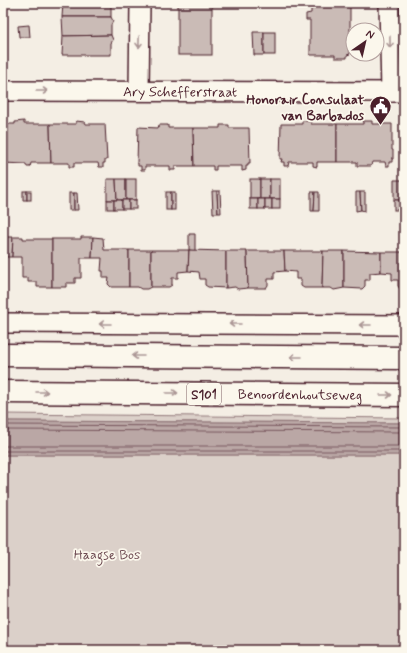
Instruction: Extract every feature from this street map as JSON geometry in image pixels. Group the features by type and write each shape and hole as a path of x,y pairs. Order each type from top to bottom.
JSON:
{"main road":[{"path":"3,355 404,358"},
{"name":"Benoordenhoutseweg","path":"3,392 404,395"}],"street":[{"path":"139,91 140,3"},
{"path":"389,3 398,92"},
{"name":"Ary Schefferstraat","path":"3,91 398,92"},
{"path":"3,323 404,325"}],"green space":[{"path":"3,414 404,418 404,423 3,421"},
{"name":"Haagse Bos","path":"3,455 404,455 404,650 3,650"}],"water":[{"path":"3,421 404,423 404,455 3,455"}],"building":[{"path":"63,3 113,3 111,6 111,17 62,17"},
{"path":"178,3 212,3 212,55 178,55"},
{"path":"311,3 350,3 350,22 345,22 345,58 335,58 335,55 310,55 310,20 306,20 306,14 311,13"},
{"path":"62,17 111,17 113,21 111,25 111,35 63,36"},
{"path":"29,25 30,37 19,37 18,26"},
{"path":"253,32 264,32 264,55 254,55"},
{"path":"264,32 275,32 275,55 264,55"},
{"path":"111,35 113,40 111,43 111,55 62,55 63,36"},
{"path":"24,121 24,124 50,124 51,163 31,163 30,167 27,167 26,164 3,163 3,124 15,124 15,122"},
{"path":"76,121 85,122 86,124 105,124 107,160 103,163 103,167 99,167 98,163 74,163 74,167 69,167 69,163 51,163 50,124 76,124"},
{"path":"302,121 311,121 311,124 337,124 337,162 317,162 317,167 313,166 313,162 289,162 288,166 284,166 284,162 281,162 282,159 280,159 281,124 302,124"},
{"path":"363,121 372,121 372,124 392,124 393,159 392,162 389,162 389,166 386,166 385,162 372,162 371,166 357,166 357,162 337,162 337,124 363,124"},
{"path":"159,125 168,125 168,128 193,128 194,166 175,166 175,170 170,170 170,166 145,166 145,170 141,170 141,166 138,166 137,163 138,127 158,128"},
{"path":"220,125 229,125 229,128 249,128 250,163 246,166 246,170 242,171 242,166 216,166 216,170 213,170 213,166 194,166 193,128 220,128"},
{"path":"107,179 116,179 117,200 107,200"},
{"path":"116,179 126,179 126,200 117,200"},
{"path":"126,179 136,179 136,200 126,200"},
{"path":"250,179 260,179 260,199 250,199"},
{"path":"260,179 270,179 270,199 260,199"},
{"path":"270,179 280,179 280,199 270,199"},
{"path":"394,180 404,180 403,200 394,200"},
{"path":"23,191 27,191 27,200 23,200"},
{"path":"27,191 31,191 31,200 27,200"},
{"path":"212,191 217,191 218,213 213,213"},
{"path":"217,191 220,191 221,213 218,213"},
{"path":"166,192 171,192 171,210 166,210"},
{"path":"171,192 175,192 175,210 171,210"},
{"path":"311,192 315,192 314,211 311,211"},
{"path":"315,192 319,192 319,211 314,211"},
{"path":"356,192 360,192 361,210 356,211"},
{"path":"360,192 365,192 365,211 361,210"},
{"path":"69,193 74,193 74,210 69,210"},
{"path":"74,193 77,193 78,210 74,210"},
{"path":"250,199 258,199 258,209 250,209"},
{"path":"258,199 265,199 265,209 258,209"},
{"path":"265,199 272,199 272,209 265,209"},
{"path":"272,199 280,199 280,209 272,209"},
{"path":"107,200 114,200 114,209 107,209"},
{"path":"114,200 122,200 122,209 114,209"},
{"path":"122,200 129,200 129,209 122,209"},
{"path":"129,200 136,200 136,209 129,209"},
{"path":"394,200 401,200 401,210 394,210"},
{"path":"401,200 404,200 404,210 401,210"},
{"path":"189,234 195,234 195,251 189,250"},
{"path":"3,237 13,237 12,257 3,257"},
{"path":"13,237 23,237 23,239 52,239 52,287 37,287 37,282 28,282 28,278 22,278 22,257 12,257"},
{"path":"81,237 93,237 92,258 81,258 81,278 75,278 75,283 66,283 66,287 52,287 52,239 81,239"},
{"path":"93,237 103,238 104,250 129,250 129,287 111,287 108,284 109,278 103,278 103,271 101,271 102,258 92,258"},
{"path":"129,250 151,250 151,287 141,289 138,287 129,287"},
{"path":"151,250 189,250 188,271 178,272 178,278 172,278 172,285 169,287 151,287"},
{"path":"189,250 226,251 226,288 208,287 205,285 205,279 200,279 199,272 188,271"},
{"path":"226,251 247,251 248,288 226,288"},
{"path":"247,251 284,251 285,271 274,272 274,279 268,279 268,285 266,288 248,288"},
{"path":"284,251 323,251 322,288 304,288 301,286 301,279 296,279 296,272 285,271"},
{"path":"323,251 344,251 344,288 334,290 331,288 322,288"},
{"path":"344,251 381,252 381,272 370,273 370,280 365,280 365,286 362,289 344,288"},
{"path":"381,252 404,252 404,289 400,289 398,286 398,280 392,280 392,273 381,272"}],"place":[{"name":"Honorair Consulaat van Barbados","path":"380,126"}]}
